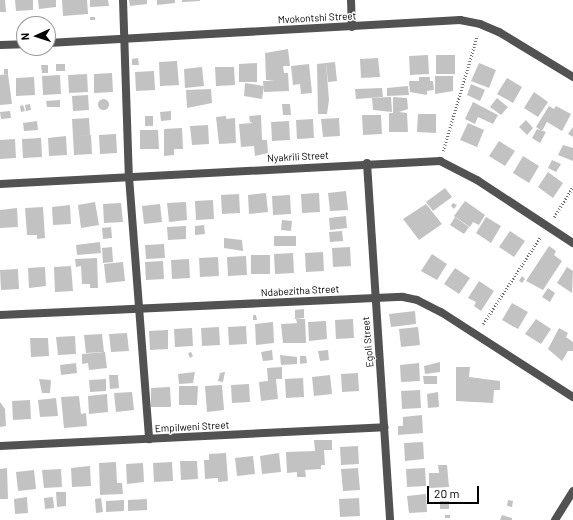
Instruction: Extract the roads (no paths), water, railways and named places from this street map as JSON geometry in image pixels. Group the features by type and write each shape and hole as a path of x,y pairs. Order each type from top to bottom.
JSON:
{"street":[{"path":"123,0 129,177 149,439"},
{"path":"351,0 352,27"},
{"name":"Mvokontshi Street","path":"56,42 352,27 460,20 480,24 526,47 573,77"},
{"path":"0,45 16,44"},
{"name":"Nyakrili Street","path":"0,184 366,163 440,161 477,180 573,243"},
{"name":"Egoli Street","path":"366,163 374,298 385,427 390,520"},
{"name":"Ndabezitha Street","path":"0,315 403,297 417,300 476,334 573,397"},
{"name":"Empilweni Street","path":"0,446 385,427"},
{"path":"555,520 573,491"}]}
